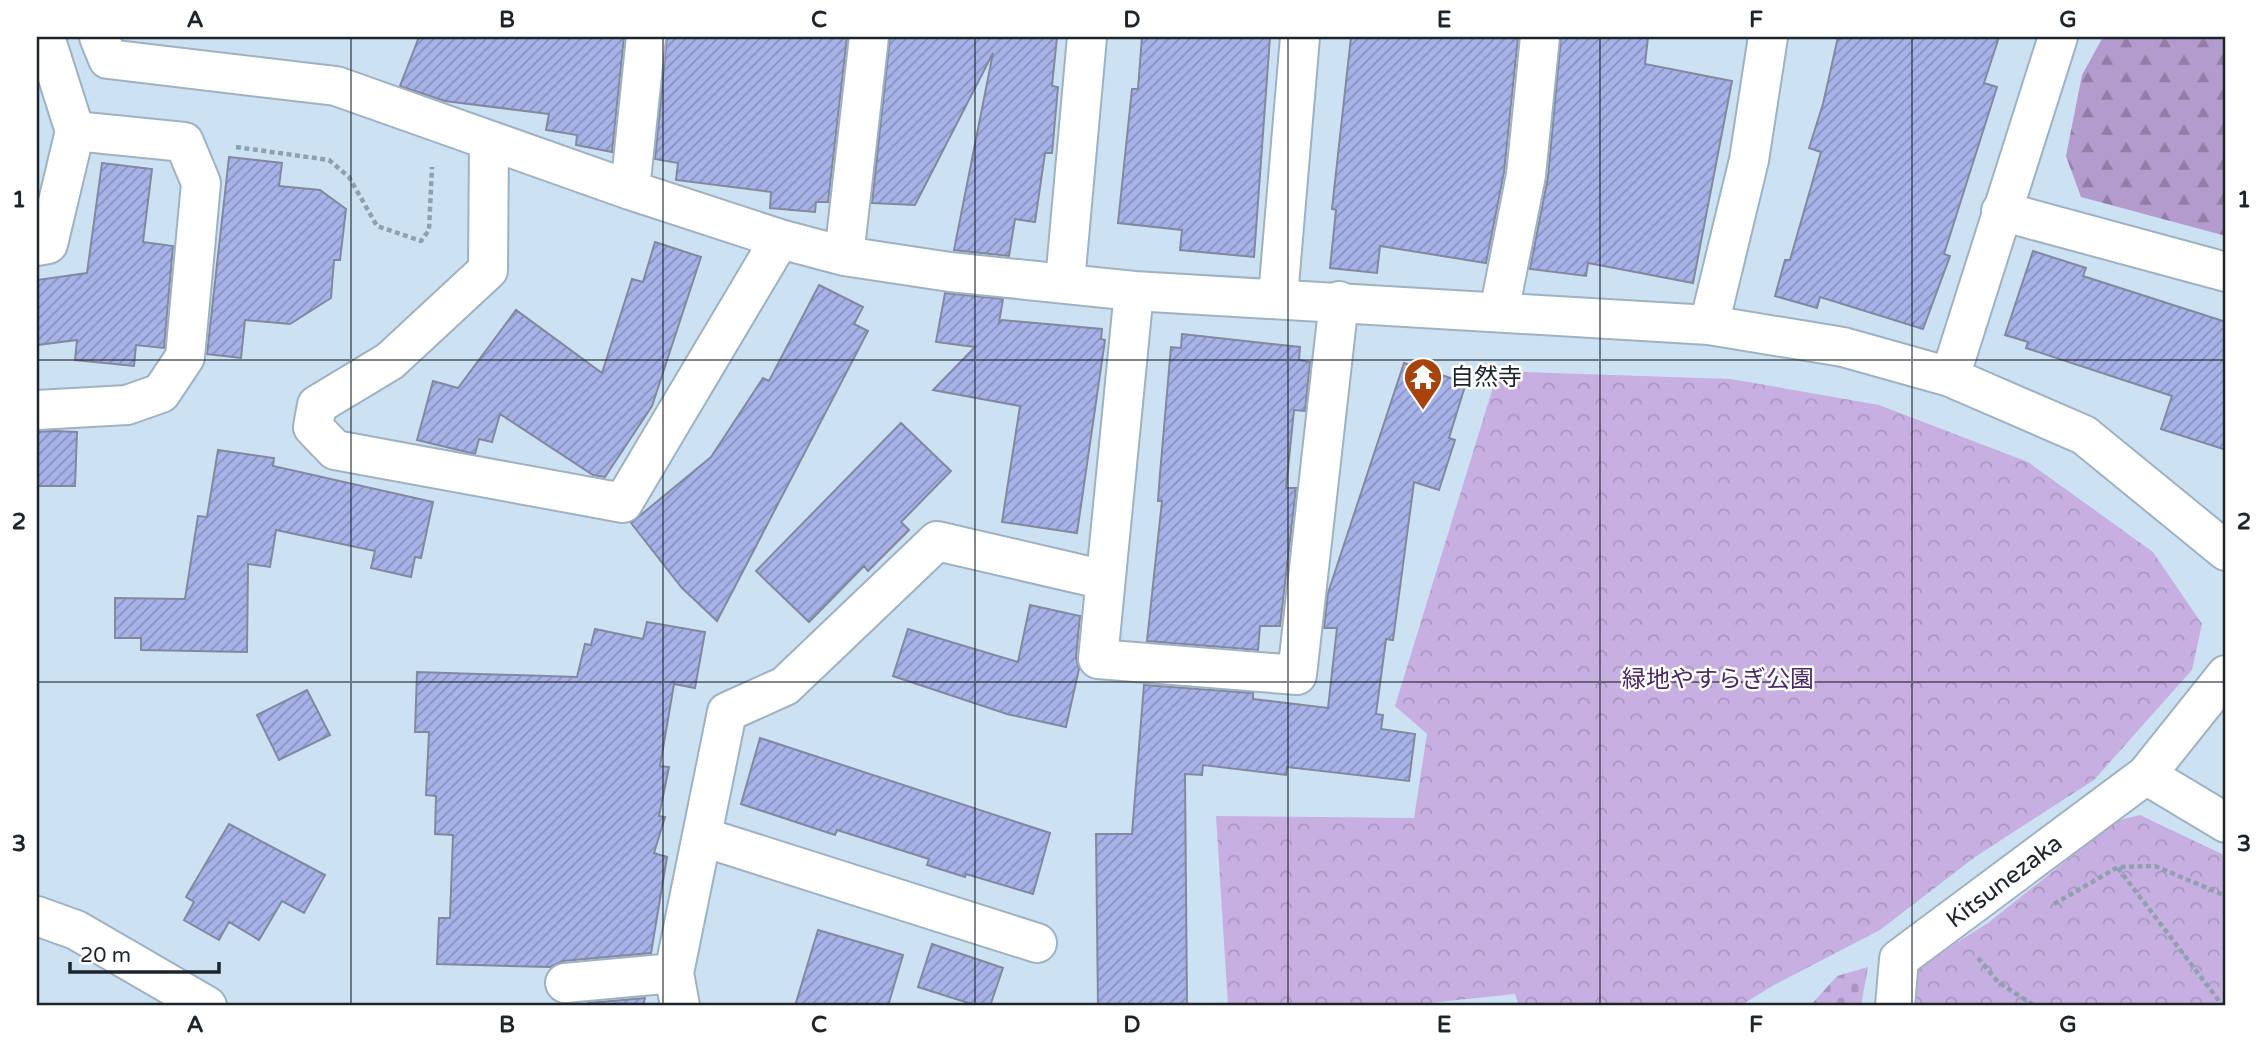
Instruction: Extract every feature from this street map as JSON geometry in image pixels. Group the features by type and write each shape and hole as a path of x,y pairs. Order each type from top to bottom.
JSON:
{"street":[{"path":"37,246 48,244 75,131 45,37"},
{"path":"99,37 108,59 336,86 630,190 780,239 844,256 950,272 1134,291 1278,297 1709,325 1843,347 1950,377 2084,435 2226,551"},
{"path":"630,190 646,37"},
{"path":"844,256 869,37"},
{"path":"1065,282 1087,37"},
{"path":"1278,297 1300,37"},
{"path":"1499,312 1526,175 1540,37"},
{"path":"1709,325 1749,160 1768,37"},
{"path":"1950,377 2058,37"},
{"path":"37,410 127,405 161,393 185,357 201,183 184,142 75,131"},
{"path":"489,140 488,270 390,361 317,405 313,427 335,450 623,503 780,239"},
{"path":"2001,211 2226,272"},
{"path":"1134,291 1098,659 1297,675 1339,301"},
{"path":"565,983 677,990 702,836 727,712 785,686 937,541 1105,580"},
{"name":"Kitsunezaka","path":"1895,1006 1899,959 2146,775 2226,675"},
{"path":"2146,775 2226,823"},
{"path":"702,836 1037,943"},
{"path":"37,916 76,930 207,1006"}],"path":[{"path":"184,142 296,153 329,160 349,177 377,226 421,241 429,230 435,121"},
{"path":"2223,1006 2118,867 2155,866 2226,896"},
{"path":"1977,957 1998,982 2035,1006"}],"green space":[{"path":"2103,37 2226,37 2226,236 2081,197 2066,156 2082,75"},
{"name":"緑地やすらぎ公園","path":"1498,371 1731,379 1879,405 2028,462 2153,552 2202,624 2192,670 2094,780 1975,857 1880,930 1774,985 1740,1006 1519,1006 1515,994 1401,1006 1228,1006 1216,816 1414,818 1427,734 1395,706"},
{"path":"2140,815 2226,856 2226,1006 1912,1006 1914,969 1988,923 2116,821"},
{"path":"1868,967 1861,1006 1810,1006 1837,976"}],"building":[{"path":"419,37 624,37 612,152 576,145 577,135 546,130 549,114 445,101 400,86"},
{"path":"667,37 847,37 828,202 816,202 815,212 770,208 771,192 676,180 678,163 655,159"},
{"path":"890,37 1057,37 1052,86 1058,87 1052,153 1045,153 1035,222 1015,219 1009,256 954,250 993,53 915,205 872,203"},
{"path":"1142,37 1270,37 1254,257 1180,250 1182,230 1118,223 1132,89 1138,89"},
{"path":"1351,37 1518,37 1504,172 1486,263 1380,246 1377,273 1330,268 1336,210 1332,209"},
{"path":"1561,37 1648,37 1645,64 1732,81 1693,283 1588,263 1586,276 1530,269 1548,177"},
{"path":"1838,37 1999,37 1984,83 1997,87 1944,254 1950,256 1923,329 1820,297 1817,308 1775,296 1785,260 1790,260 1821,152 1809,148 1823,104"},
{"path":"229,157 282,163 279,186 320,190 346,209 340,260 334,260 331,298 290,324 245,320 241,358 207,354"},
{"path":"102,163 152,169 143,242 173,246 164,348 136,345 134,366 75,360 77,340 37,345 37,280 87,273"},
{"path":"655,242 701,257 652,406 605,477 593,475 500,414 492,442 479,439 475,454 417,440 433,381 458,388 516,310 602,373 632,279 643,282"},
{"path":"2033,251 2086,268 2083,276 2226,322 2226,450 2161,429 2172,396 2026,348 2028,342 2005,335"},
{"path":"819,285 863,307 854,324 868,331 717,621 682,588 631,523 711,457 763,378 769,381"},
{"path":"945,293 1003,299 999,323 1002,320 1102,329 1101,339 1105,340 1077,533 1002,522 1020,406 933,390 975,347 936,342"},
{"path":"1182,334 1300,347 1299,360 1310,362 1305,411 1294,410 1286,488 1296,488 1280,626 1260,626 1258,650 1147,641 1162,501 1158,501 1171,347 1181,348"},
{"path":"1404,363 1466,383 1449,438 1455,440 1439,490 1414,482 1393,640 1386,639 1376,714 1383,715 1381,729 1415,734 1409,781 1287,767 1286,775 1203,765 1202,775 1185,774 1187,1006 1098,1006 1096,834 1132,834 1144,685 1253,693 1253,699 1328,708 1337,628 1324,628 1328,593"},
{"path":"901,423 951,471 901,522 909,530 868,571 864,566 809,622 756,571"},
{"path":"37,432 77,432 75,486 37,486"},
{"path":"218,450 274,458 273,466 433,502 421,558 415,557 411,577 371,568 375,551 276,530 270,567 248,564 247,652 141,650 141,638 115,638 115,598 185,599 198,516 207,517"},
{"path":"1030,605 1080,616 1076,657 1079,669 1066,727 1007,714 893,676 908,629 1018,662"},
{"path":"647,622 705,632 695,688 674,684 660,766 669,767 659,816 665,817 654,853 667,857 651,953 563,961 550,967 437,964 439,918 450,918 453,835 435,834 436,796 426,795 429,732 415,732 417,672 577,677 585,644 591,645 595,629 643,639"},
{"path":"307,690 330,735 279,760 257,715"},
{"path":"760,738 1050,833 1033,894 966,874 965,877 927,865 929,859 837,830 835,835 741,804"},
{"path":"229,824 325,875 304,913 282,901 259,940 229,922 219,940 184,920 194,902 186,897"},
{"path":"818,930 903,955 888,1006 795,1006"},
{"path":"932,944 1003,968 990,1006 978,1006 918,987"},
{"path":"645,998 643,1006 586,1006 588,1003"}],"place":[{"name":"自然寺","path":"1423,411"}]}
